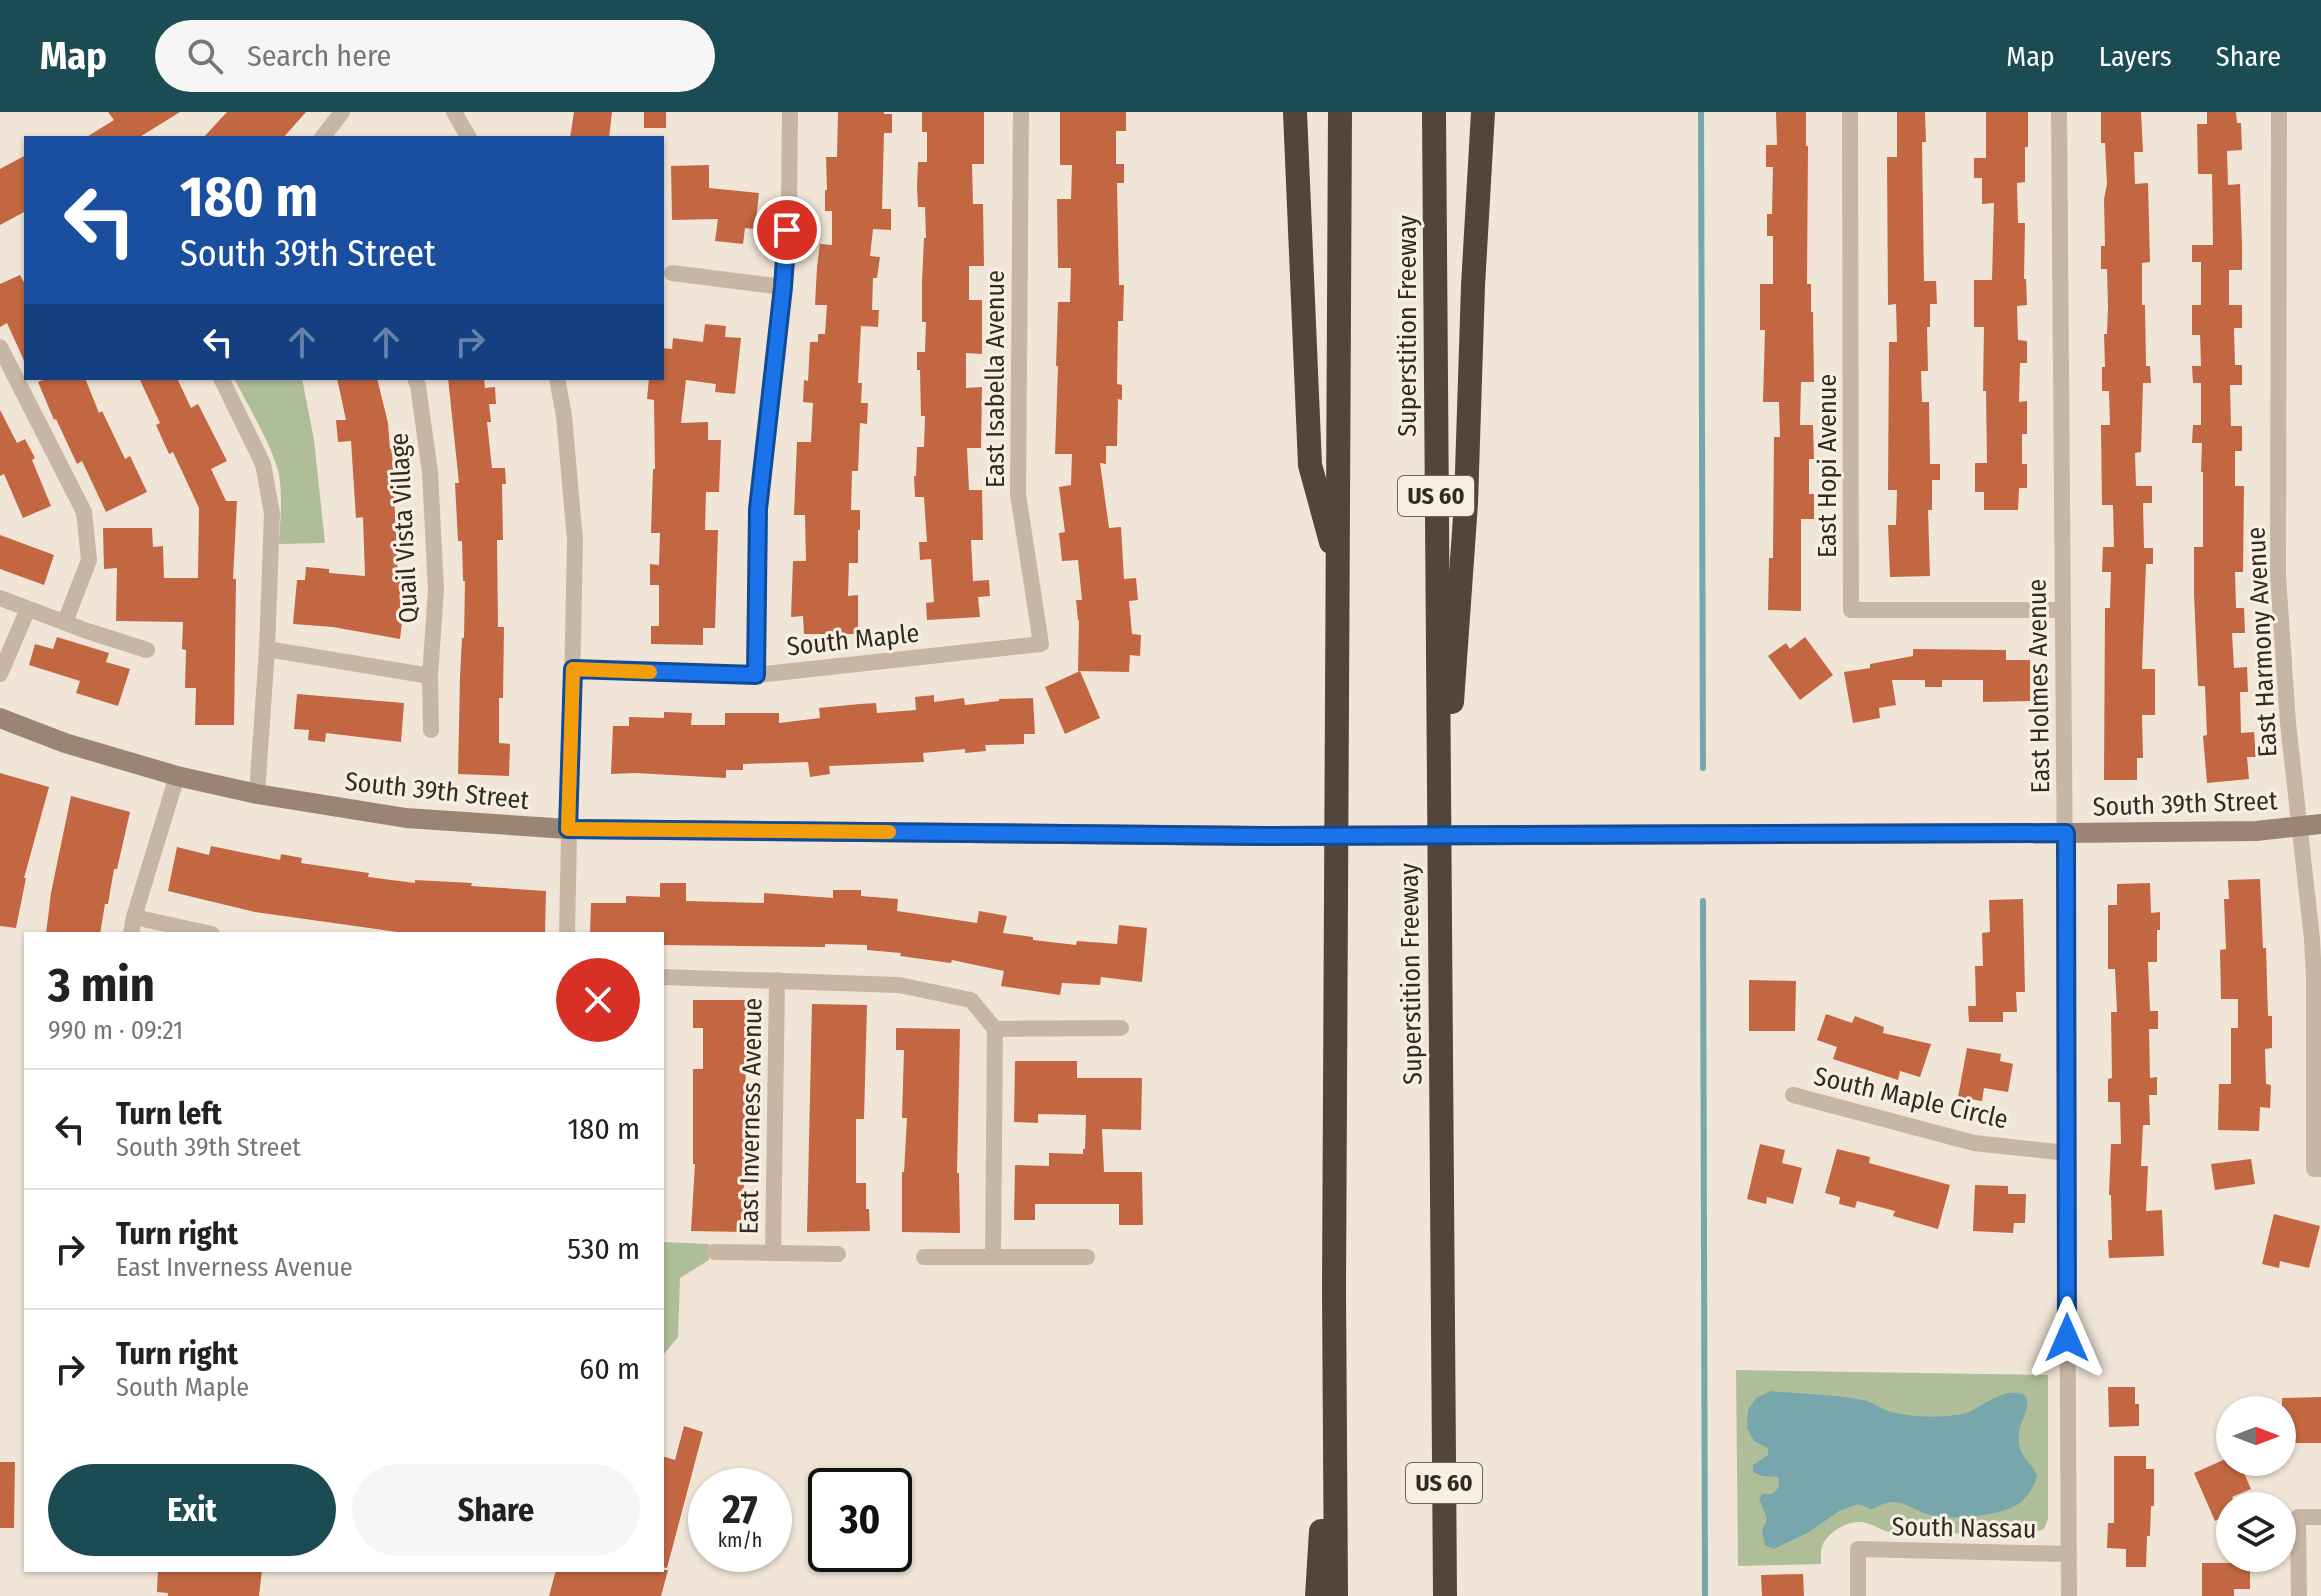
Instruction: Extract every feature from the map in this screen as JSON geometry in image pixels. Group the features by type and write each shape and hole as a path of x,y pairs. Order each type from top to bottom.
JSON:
{"highway":[{"path":"1295,112 1310,465 1339,571"},
{"path":"1317,1596 1332,1370 1335,1243 1340,112"},
{"name":"Superstition Freeway","path":"1434,112 1445,1596"},
{"path":"1438,880 1466,503 1473,286 1483,112"},
{"path":"1332,1370 1336,1596"}],"street":[{"path":"324,136 342,112"},
{"path":"454,112 468,136"},
{"path":"756,675 758,509 783,287 789,202 790,112"},
{"name":"East Isabella Avenue","path":"1021,112 1018,494 1041,644"},
{"name":"East Hopi Avenue","path":"1850,112 1851,610 2061,610"},
{"name":"East Holmes Avenue","path":"2059,112 2069,1596"},
{"name":"East Harmony Avenue","path":"2279,112 2278,576 2288,723 2312,939 2318,1169"},
{"path":"672,273 783,287"},
{"path":"0,347 84,512 89,560 65,622"},
{"path":"222,380 263,464 272,513 257,794"},
{"name":"Quail Vista Village","path":"416,380 430,472 436,590 430,676 431,730"},
{"path":"557,380 564,416 575,540 567,932"},
{"path":"0,598 147,650"},
{"path":"0,674 28,609"},
{"name":"South Maple","path":"573,669 756,675 1041,644"},
{"path":"267,649 430,676"},
{"name":"South 39th Street","path":"0,718 65,743 177,776 257,794 406,818 568,829 1264,836 2256,831 2321,824"},
{"path":"177,776 133,926 192,932"},
{"name":"East Inverness Avenue","path":"664,977 899,985 971,1000 995,1029"},
{"name":"East Inverness Avenue","path":"773,1253 777,980"},
{"path":"993,1256 995,1029 1121,1028"},
{"name":"South Maple Circle","path":"1793,1095 1974,1143 2066,1153"},
{"name":"East Inverness Avenue","path":"714,1252 838,1254"},
{"path":"924,1257 1087,1257"},
{"path":"2299,1596 2298,1517 2321,1517"},
{"name":"South Nassau","path":"1858,1596 1858,1549 2069,1554"}],"green space":[{"path":"235,380 302,380 314,440 325,543 279,544 279,475 266,440"},
{"path":"664,1242 709,1244 709,1260 680,1278 678,1337 664,1354"},
{"path":"1736,1370 2048,1375 2048,1519 2044,1529 2033,1533 1898,1534 1855,1522 1829,1535 1821,1548 1821,1564 1738,1566"}],"water":[{"path":"1771,1391 1852,1398 1891,1412 1933,1417 1965,1413 2002,1395 2016,1392 2026,1397 2027,1402 2020,1428 2020,1448 2037,1476 2024,1499 2003,1511 1980,1516 1944,1517 1894,1502 1871,1509 1858,1504 1839,1511 1809,1532 1774,1549 1765,1545 1762,1530 1767,1519 1759,1498 1763,1494 1772,1494 1779,1487 1778,1477 1753,1472 1753,1465 1768,1455 1768,1448 1754,1441 1747,1428 1748,1410 1756,1398"}],"building":[{"path":"108,112 180,112 141,136 88,136 114,120"},
{"path":"227,112 306,112 285,136 205,136"},
{"path":"574,112 612,112 609,136 570,136"},
{"path":"644,112 666,112 666,128 644,128"},
{"path":"838,112 892,114 892,133 884,133 882,209 891,209 891,230 873,229 870,256 880,257 877,278 873,278 872,310 879,310 878,327 861,326 858,383 862,383 861,403 868,403 867,424 860,423 858,471 852,471 851,510 860,510 860,530 858,563 849,563 848,596 858,595 858,634 804,634 803,616 791,617 793,561 806,561 805,515 794,515 797,442 811,442 813,403 803,402 804,380 808,381 810,342 818,342 818,334 825,334 827,305 815,305 817,267 820,244 832,245 832,211 825,211 826,157 837,157"},
{"path":"922,112 984,112 984,164 972,164 973,204 983,204 984,266 969,266 969,300 982,300 982,354 966,353 966,388 982,387 981,448 967,448 969,490 982,490 983,540 971,540 973,581 989,580 990,596 978,597 980,617 927,620 926,603 934,602 931,559 920,560 919,542 927,542 924,497 915,497 914,476 917,447 924,447 925,416 921,416 920,370 917,370 917,352 925,352 926,322 922,322 925,207 918,207 917,187 918,162 927,162 927,132 922,132"},
{"path":"1060,112 1126,112 1126,131 1116,131 1116,164 1124,164 1124,183 1117,183 1119,285 1124,285 1123,321 1118,321 1117,384 1122,385 1122,400 1118,399 1117,446 1106,446 1106,464 1100,463 1109,528 1121,527 1124,579 1136,578 1138,600 1129,601 1132,634 1141,635 1140,656 1130,655 1129,672 1078,671 1079,620 1076,600 1082,600 1078,560 1062,561 1059,533 1065,532 1059,487 1071,485 1072,454 1055,454 1056,366 1058,302 1070,302 1071,268 1058,268 1057,199 1071,199 1072,165 1060,165"},
{"path":"1776,112 1806,112 1808,146 1807,284 1811,284 1813,312 1814,382 1801,382 1800,425 1813,425 1814,459 1809,459 1809,494 1814,494 1814,519 1801,519 1801,611 1768,610 1769,558 1773,558 1774,437 1780,437 1779,402 1763,402 1765,330 1760,330 1760,284 1773,284 1773,236 1767,236 1767,214 1772,214 1773,167 1766,167 1766,145 1777,145"},
{"path":"1897,112 1925,112 1926,142 1922,142 1924,281 1936,281 1937,304 1930,304 1928,371 1921,371 1922,402 1929,402 1930,464 1940,464 1940,480 1932,480 1932,510 1928,510 1930,576 1890,577 1888,525 1896,525 1897,490 1888,490 1889,342 1897,342 1896,304 1888,305 1887,157 1897,157"},
{"path":"1986,112 2028,112 2025,182 2017,183 2018,223 2025,223 2027,305 2017,306 2018,340 2027,341 2027,363 2020,363 2019,402 2027,401 2027,434 2022,434 2022,464 2027,464 2027,488 2019,488 2018,510 1984,510 1984,492 1975,492 1975,463 1987,463 1986,391 1983,391 1984,327 1974,327 1974,280 1992,280 1994,203 1982,204 1982,178 1974,178 1974,158 1986,158"},
{"path":"2101,112 2141,112 2143,152 2134,152 2135,184 2148,183 2150,262 2142,263 2142,305 2145,305 2146,366 2150,366 2151,383 2143,383 2141,452 2135,453 2136,486 2152,486 2152,503 2143,503 2144,548 2153,548 2153,564 2146,564 2142,669 2155,669 2155,715 2142,715 2143,758 2137,758 2137,780 2104,780 2105,608 2110,608 2111,572 2102,572 2103,547 2114,547 2113,505 2102,505 2101,425 2110,425 2109,391 2102,391 2108,306 2107,269 2101,269 2107,184 2105,143 2101,143"},
{"path":"2207,112 2236,112 2237,123 2241,123 2242,150 2227,151 2228,185 2240,184 2242,245 2242,270 2229,270 2229,305 2242,305 2242,328 2234,328 2235,365 2242,365 2242,385 2230,385 2231,426 2242,426 2242,451 2235,451 2235,486 2244,486 2243,572 2235,572 2236,608 2244,608 2245,633 2232,633 2234,668 2247,667 2248,692 2240,692 2241,733 2254,732 2256,757 2247,757 2249,779 2207,783 2203,736 2207,735 2205,686 2198,686 2194,594 2194,547 2203,547 2202,443 2192,443 2193,425 2201,425 2201,383 2193,383 2192,366 2201,366 2200,335 2192,335 2192,305 2201,305 2201,262 2192,262 2192,245 2213,245 2212,174 2198,174 2197,124 2207,124"},
{"path":"24,156 24,212 0,225 0,169"},
{"path":"709,165 709,188 759,193 755,229 745,228 743,244 715,241 718,219 672,220 671,166"},
{"path":"20,275 24,282 24,361 7,323 0,327 0,284"},
{"path":"705,324 726,326 725,337 741,338 735,394 715,392 716,384 686,380 681,423 708,422 708,440 721,440 719,492 706,492 705,530 718,530 715,628 703,628 703,645 651,644 651,626 659,626 659,585 650,585 650,564 659,565 660,533 651,533 655,469 654,400 647,399 649,380 664,380 664,348 672,349 673,338 703,342"},
{"path":"86,380 99,413 102,411 125,459 130,456 147,492 106,512 82,461 77,464 38,382"},
{"path":"140,380 178,380 191,408 198,404 227,461 211,469 226,501 237,501 233,579 236,579 234,725 195,725 196,688 185,688 183,622 116,621 117,568 104,569 103,528 152,528 153,547 163,546 164,578 198,578 199,508 173,452 169,454 156,425 160,423"},
{"path":"337,380 377,380 392,449 398,579 407,580 400,639 333,627 293,624 297,580 305,580 306,567 329,569 329,573 365,576 363,517 356,518 351,441 338,442 336,420 346,420"},
{"path":"448,380 484,380 485,388 495,387 496,404 489,404 491,422 487,422 492,468 505,468 506,484 502,484 503,540 497,540 498,627 504,627 499,743 510,744 509,776 458,774 465,581 462,541 458,541 455,483 459,483"},
{"path":"0,410 17,443 25,439 35,458 32,460 51,506 23,518 4,474 0,476"},
{"path":"0,535 54,555 44,585 0,569"},
{"path":"57,637 109,653 106,662 130,669 118,706 76,693 80,681 29,665 35,644 53,649"},
{"path":"1805,637 1833,675 1800,700 1768,656 1786,643 1790,649"},
{"path":"1913,649 2006,650 2006,660 2030,660 2030,701 1983,702 1983,680 1942,680 1942,687 1925,687 1925,680 1892,680 1896,705 1879,708 1880,718 1853,723 1844,672 1913,656"},
{"path":"1080,671 1100,718 1065,734 1045,687"},
{"path":"297,694 404,703 401,742 326,733 325,742 308,740 309,730 294,729"},
{"path":"934,695 934,702 964,698 965,705 999,699 1033,698 1035,734 1024,734 1024,744 985,745 986,751 965,753 965,749 923,753 924,762 829,766 830,774 810,777 808,762 743,764 743,770 726,770 726,778 611,774 613,726 629,726 629,717 664,718 664,712 692,713 691,725 725,725 725,713 779,713 779,723 820,718 819,708 860,704 876,703 877,713 916,710 915,697"},
{"path":"0,773 49,787 24,878 16,928 0,926"},
{"path":"71,796 130,812 100,932 46,932"},
{"path":"211,846 280,860 281,854 302,858 301,863 369,873 368,877 546,891 545,932 398,932 255,912 168,891 177,847 209,855"},
{"path":"2260,879 2268,1016 2272,1016 2272,1048 2265,1049 2266,1084 2271,1085 2270,1108 2260,1107 2259,1131 2218,1130 2219,1084 2231,1084 2231,1028 2238,1028 2238,999 2221,999 2220,950 2226,949 2224,899 2229,899 2228,880"},
{"path":"660,883 686,883 686,901 764,903 764,893 833,898 833,890 861,890 861,896 898,899 897,911 977,923 979,911 1007,916 1003,933 1076,945 1077,941 1117,944 1119,925 1147,928 1142,982 1101,977 1100,985 1062,983 1060,995 1001,986 1004,971 952,960 951,963 867,950 867,945 664,945 664,932 590,932 591,903 626,903 626,896 660,897"},
{"path":"2150,883 2151,913 2160,912 2157,962 2148,962 2150,1011 2158,1011 2158,1029 2149,1029 2150,1078 2157,1077 2157,1095 2149,1095 2150,1125 2143,1125 2141,1166 2148,1166 2146,1211 2162,1210 2164,1256 2109,1258 2108,1240 2112,1240 2109,1195 2111,1144 2121,1144 2120,1102 2108,1102 2108,1079 2112,1078 2111,1012 2117,1012 2115,969 2108,969 2108,905 2117,905 2117,884"},
{"path":"2023,899 2025,992 2016,992 2017,1012 2003,1012 2003,1022 1969,1022 1968,1006 1976,1006 1975,966 1983,966 1982,933 1990,932 1989,900"},
{"path":"1749,980 1796,981 1795,1031 1749,1031"},
{"path":"693,1000 747,1000 743,1232 691,1231 695,1164 693,1069 703,1069 703,1028 693,1028"},
{"path":"812,1004 867,1005 864,1119 856,1119 856,1183 866,1183 870,1231 807,1232"},
{"path":"1826,1014 1852,1023 1855,1016 1884,1027 1883,1033 1931,1044 1920,1077 1900,1071 1898,1080 1833,1059 1837,1047 1817,1040"},
{"path":"896,1028 960,1029 957,1173 960,1233 902,1232 902,1172 907,1118 902,1118 904,1050 896,1050"},
{"path":"1967,1048 2001,1054 2000,1061 2013,1064 2008,1092 1984,1088 1982,1101 1958,1097"},
{"path":"1015,1061 1077,1061 1077,1078 1142,1078 1141,1130 1102,1129 1104,1172 1142,1172 1143,1225 1119,1225 1119,1204 1035,1204 1035,1220 1014,1220 1015,1165 1049,1166 1049,1153 1083,1154 1086,1115 1038,1114 1038,1123 1014,1122"},
{"path":"1760,1144 1785,1150 1782,1163 1802,1168 1793,1204 1767,1197 1766,1204 1747,1199"},
{"path":"1837,1149 1870,1157 1869,1163 1950,1185 1938,1229 1893,1216 1895,1211 1857,1201 1855,1208 1839,1204 1840,1197 1825,1193"},
{"path":"2251,1159 2255,1184 2215,1190 2211,1164"},
{"path":"1975,1185 2008,1186 2008,1194 2026,1194 2025,1223 2014,1223 2013,1233 1973,1231"},
{"path":"2274,1214 2320,1226 2309,1268 2280,1261 2279,1268 2262,1264"},
{"path":"2108,1387 2135,1387 2139,1426 2109,1427"},
{"path":"2321,1397 2321,1443 2296,1443 2296,1398"},
{"path":"684,1426 703,1432 693,1468 688,1468 688,1489 667,1568 664,1567 664,1457 675,1460"},
{"path":"2114,1456 2146,1456 2146,1469 2154,1469 2154,1506 2151,1506 2150,1536 2147,1536 2146,1567 2126,1567 2126,1549 2107,1548 2108,1523 2114,1523"},
{"path":"0,1462 15,1462 14,1528 0,1528"},
{"path":"2216,1463 2216,1476 2245,1476 2251,1489 2216,1492 2215,1521 2194,1473"},
{"path":"2202,1563 2216,1563 2216,1572 2250,1572 2250,1589 2234,1589 2234,1596 2202,1596"},
{"path":"668,1570 661,1596 549,1596 555,1572"},
{"path":"158,1572 262,1572 259,1596 168,1596 168,1593 157,1592"},
{"path":"1803,1574 1804,1596 1762,1596 1761,1575"}],"waterway":[{"path":"1701,112 1703,768"},
{"path":"1703,901 1705,1596"}],"slow traffic":[{"path":"650,672 573,669 568,829 889,832"}],"route":[{"path":"787,230 758,509 756,675 573,669 568,829 1264,836 2066,833 2067,1338"}]}
